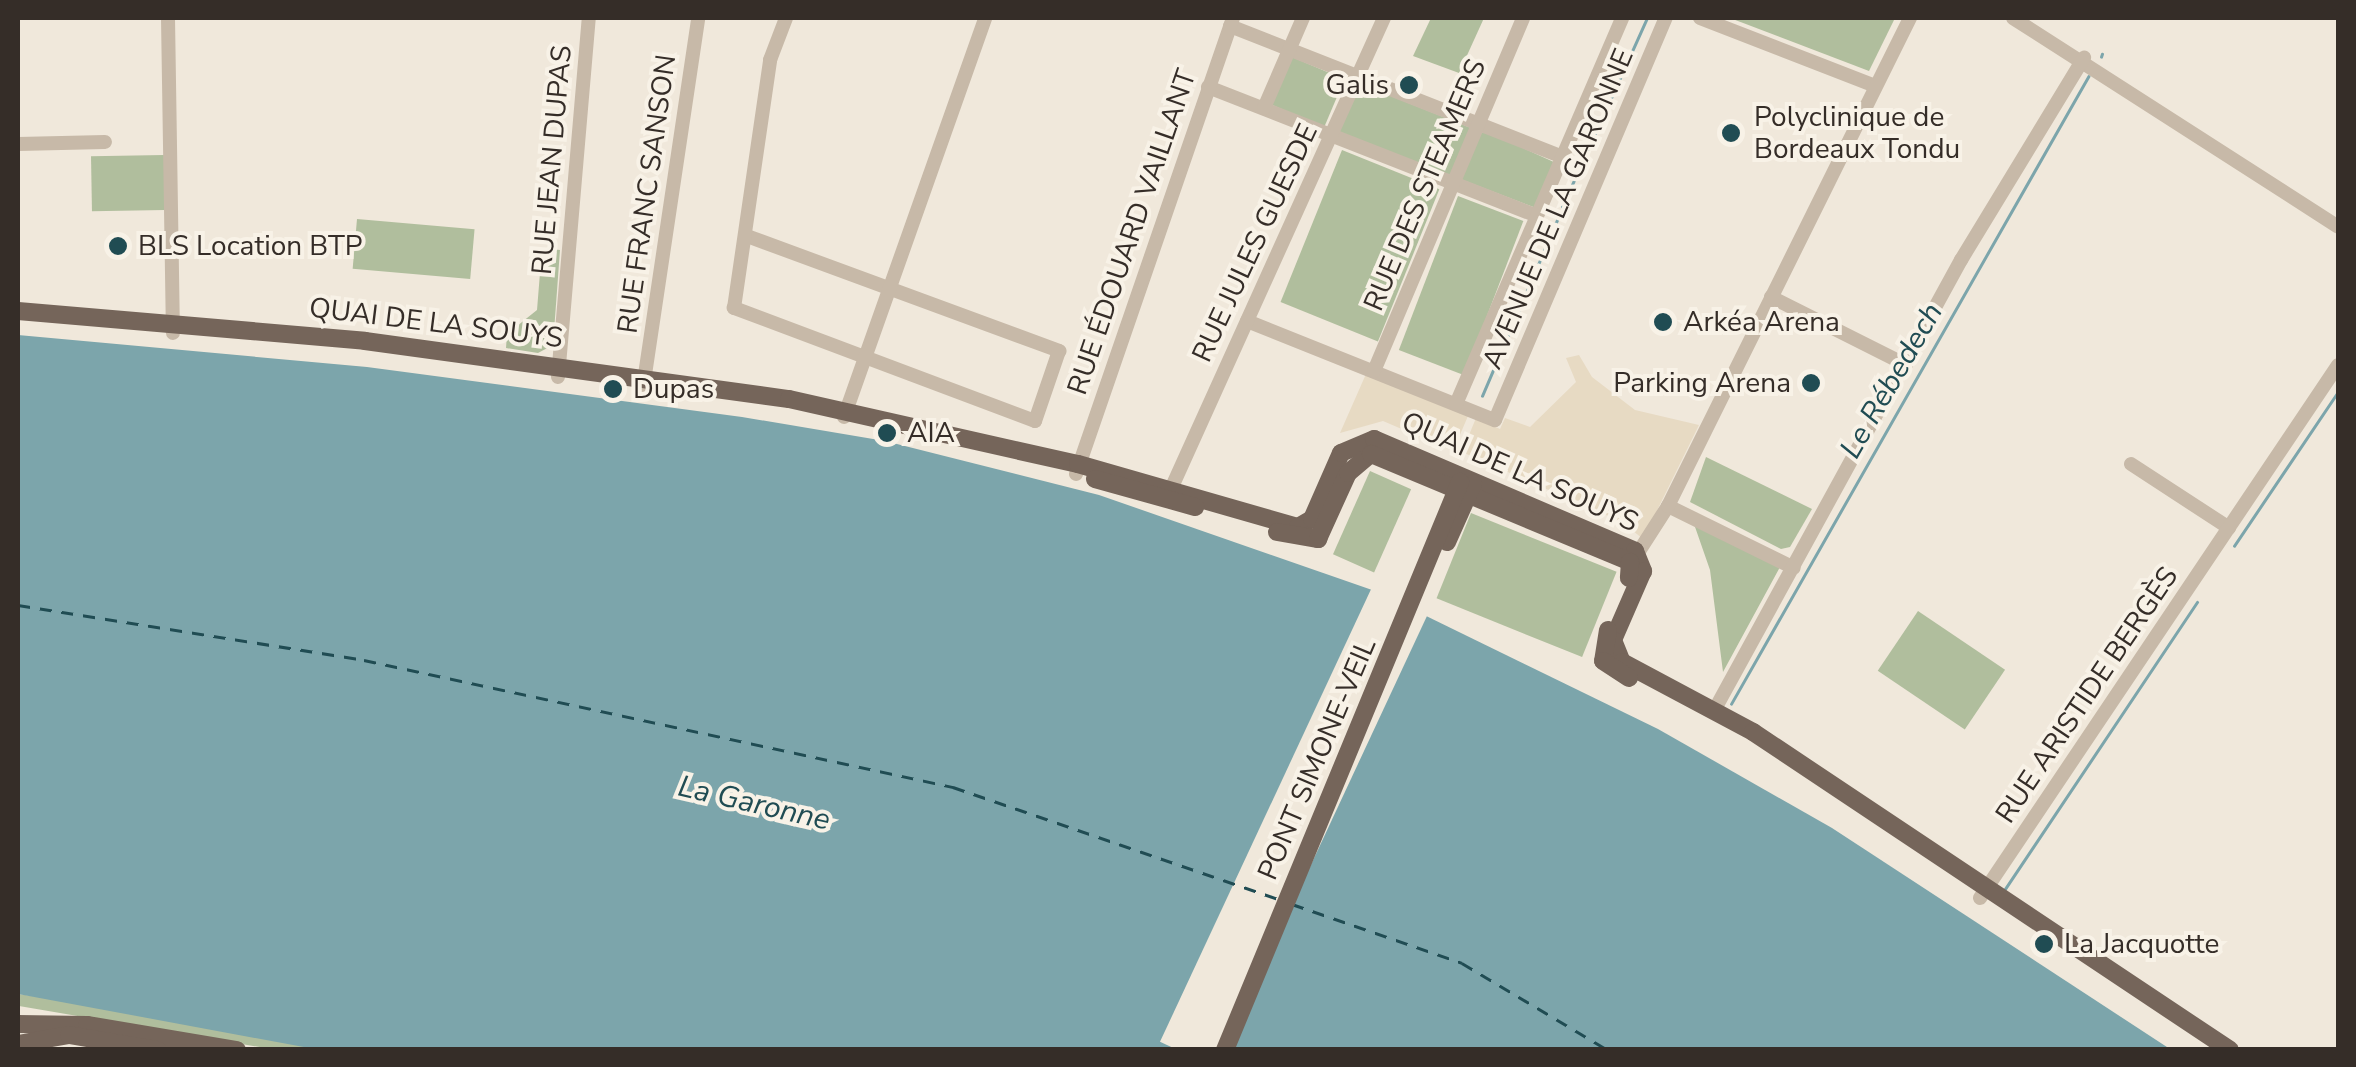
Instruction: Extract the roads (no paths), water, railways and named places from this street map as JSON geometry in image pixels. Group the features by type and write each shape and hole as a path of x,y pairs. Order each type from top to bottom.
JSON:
{"main road":[{"name":"QUAI DE LA SOUYS","path":"18,311 559,372 844,414 1298,527 1312,519 1341,454 1359,441 1385,443 1465,486 1635,559 1643,571 1613,640 1616,656 1715,710 2216,1050"},
{"name":"QUAI DE LA SOUYS","path":"18,322 173,328"},
{"name":"QUAI DE LA SOUYS","path":"1077,469 1108,484 1175,496"},
{"name":"PONT SIMONE-VEIL","path":"1225,1050 1465,486"},
{"name":"PONT SIMONE-VEIL","path":"1233,1050 1450,521"},
{"name":"QUAI DE LA SOUYS","path":"1635,559 1602,646 1609,667 1734,731 1817,794 1983,893 2230,1050"},
{"path":"18,1024 87,1025 237,1050"},
{"path":"18,1044 69,1035 158,1050"}],"street":[{"path":"168,18 173,328"},
{"name":"RUE JEAN DUPAS","path":"559,372 588,18"},
{"name":"RUE FRANC SANSON","path":"644,383 698,18"},
{"path":"747,236 1059,352 1035,421 734,308 770,60 786,18"},
{"path":"844,414 986,18"},
{"path":"1264,108 1303,18"},
{"name":"RUE JULES GUESDE","path":"1175,496 1247,320 1384,18"},
{"name":"RUE DES STEAMERS","path":"1374,371 1523,18"},
{"name":"AVENUE DE LA GARONNE","path":"1622,18 1456,404 1495,420 1666,18"},
{"path":"1700,18 1875,86"},
{"path":"1635,559 1668,506 1910,18"},
{"path":"2013,18 2084,58 2338,227"},
{"path":"1232,22 1358,78 1562,157"},
{"name":"RUE ÉDOUARD VAILLANT","path":"1077,469 1232,22"},
{"path":"1715,710 1961,260 2084,58"},
{"path":"1208,87 1537,216"},
{"path":"18,144 105,142"},
{"path":"1771,297 1906,365"},
{"path":"1247,320 1456,404"},
{"name":"RUE ARISTIDE BERGÈS","path":"1983,893 2338,365"},
{"path":"2132,464 2229,528"},
{"path":"1668,506 1794,568"}],"water":[{"name":"La Garonne","path":"18,335 367,367 742,417 885,441 1099,495 1375,591 1658,729 1832,828 2170,1049 320,1050 18,994"}],"waterway":[{"path":"1562,207 1647,18"},
{"name":"Le Rébedech","path":"1731,704 2088,77"},
{"path":"1482,396 1557,220"},
{"path":"2234,546 2338,392"},
{"path":"2005,889 2197,602"}],"place":[{"name":"Galis","path":"1409,85"},
{"name":"Polyclinique de Bordeaux Tondu","path":"1731,133"},
{"name":"BLS Location BTP","path":"118,246"},
{"name":"Arkéa Arena","path":"1663,322"},
{"name":"Parking Arena","path":"1811,383"},
{"name":"Dupas","path":"613,389"},
{"name":"AIA","path":"887,433"},
{"name":"La Jacquotte","path":"2044,944"}]}
